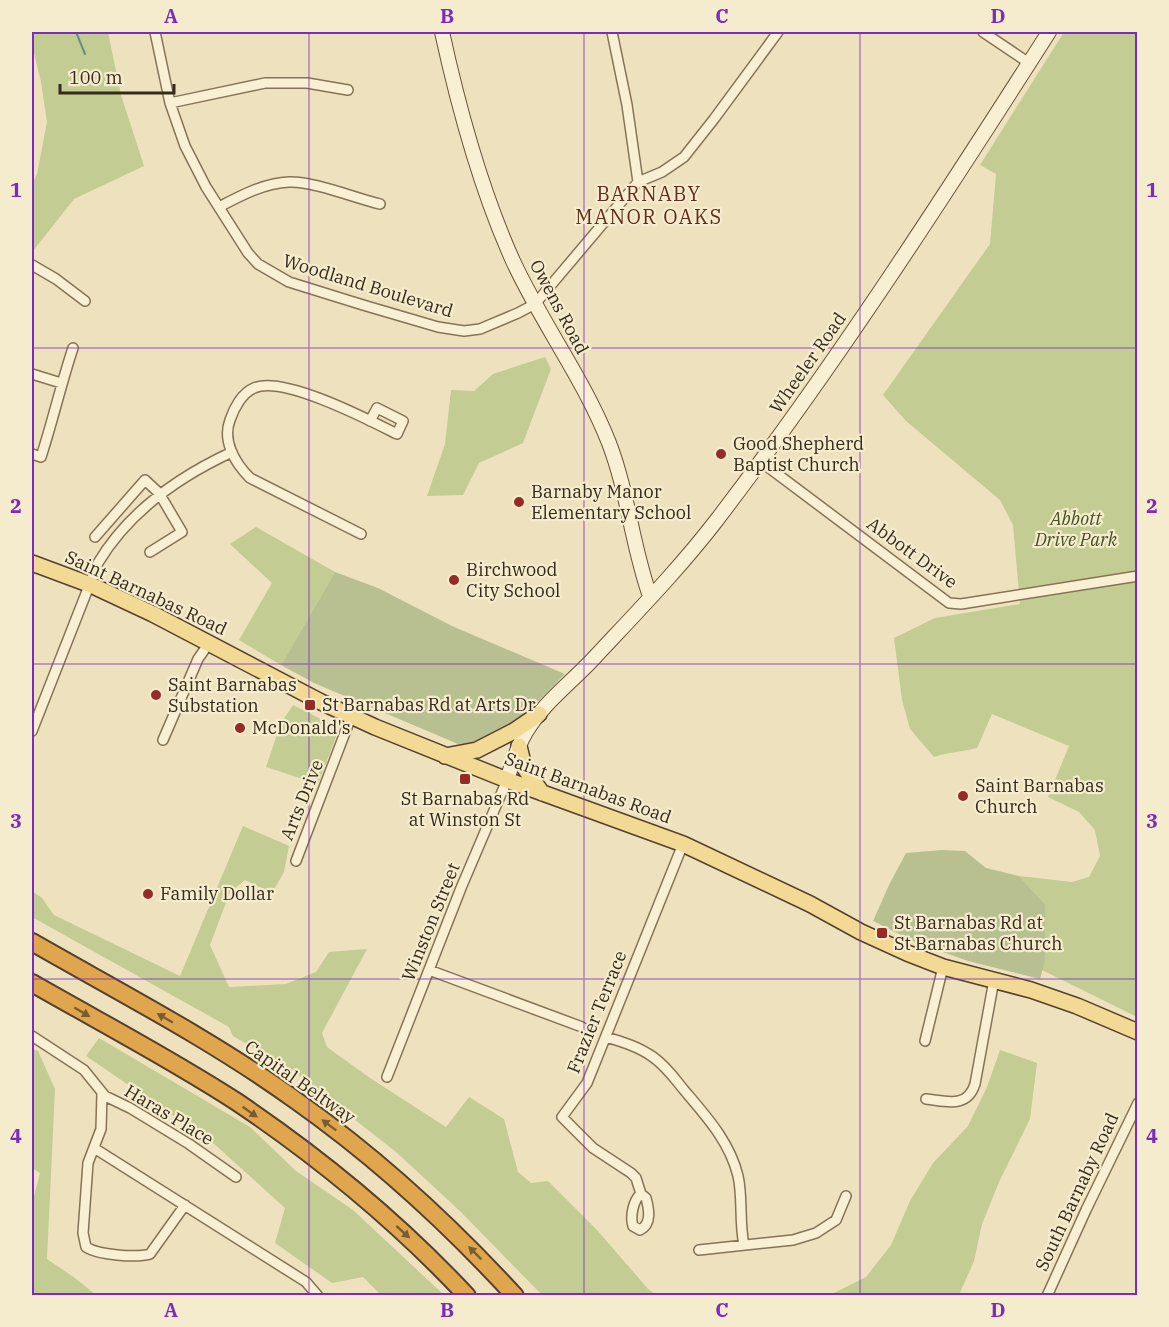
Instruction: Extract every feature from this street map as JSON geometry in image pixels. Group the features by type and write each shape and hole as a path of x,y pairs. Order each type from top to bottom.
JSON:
{"highway":[{"path":"32,937 123,994"},
{"name":"Capital Beltway","path":"32,942 251,1070 336,1130 442,1220 515,1296"},
{"path":"32,983 197,1077 313,1156 381,1212 467,1296"}],"main road":[{"name":"Owens Road","path":"442,32 482,179 513,261 598,417 609,444 620,475 650,596"},
{"name":"Wheeler Road","path":"507,780 519,746 538,714 593,660 650,596 714,522 760,461 896,270 1049,32"},
{"name":"Saint Barnabas Road","path":"32,563 93,577 153,614 351,717 507,780 683,844 810,904 861,932 943,967 1031,990 1077,1006 1137,1032"},
{"path":"445,756 477,750 514,731 538,714"},
{"path":"519,746 528,774 542,793"}],"street":[{"name":"Woodland Boulevard","path":"155,32 175,122 193,162 219,207 248,253 258,264 290,282 438,327 464,331 480,329 535,304 638,182 662,172 684,157 777,32"},
{"path":"612,32 627,105 638,182"},
{"path":"984,32 1029,63"},
{"path":"170,103 265,82 307,83 348,90"},
{"path":"219,207 250,192 287,182 301,183 380,204"},
{"path":"32,265 56,279 85,301"},
{"path":"32,454 41,457 73,348"},
{"path":"32,374 61,383"},
{"path":"361,534 259,484 243,471 232,452 227,436 230,418 241,398 253,388 260,386 283,387 302,393 397,434 403,421 377,408 370,421"},
{"path":"32,731 98,563 111,544 159,493 196,469 232,452"},
{"name":"Abbott Drive","path":"760,461 950,603 961,604 1137,576"},
{"path":"95,537 145,480 159,493 182,532 150,552"},
{"path":"163,740 198,659 209,643"},
{"name":"Arts Drive","path":"296,861 351,717"},
{"name":"Winston Street","path":"387,1077 507,780"},
{"name":"Frazier Terrace","path":"641,1194 636,1178 631,1173 593,1148 562,1117 587,1083 683,844"},
{"path":"925,1041 943,967"},
{"path":"429,970 582,1027"},
{"path":"926,1099 956,1102 971,1094 975,1084 994,980"},
{"name":"Haras Place","path":"32,1036 84,1070 102,1093 189,1144 236,1177"},
{"path":"606,1037 640,1048 662,1064 706,1116 724,1142 738,1176 744,1245"},
{"path":"102,1093 103,1121 88,1163 83,1233 86,1247 91,1251 134,1256 150,1254 185,1205"},
{"name":"South Barnaby Road","path":"1047,1296 1137,1103"},
{"path":"94,1148 306,1282 318,1296"},
{"path":"699,1250 793,1240 816,1233 836,1220 846,1196"}],"green space":[{"path":"32,32 108,32 121,95 144,166 74,199 33,251 32,184 37,174 47,122 32,45"},
{"name":"Abbott Drive Park","path":"1064,32 1137,32 1137,1017 1042,970 1045,961 1045,904 1019,876 1072,882 1089,877 1100,856 1095,830 1079,812 1048,797 1069,746 992,714 977,748 934,757 910,729 902,700 894,638 935,618 1020,604 1013,525 1000,500 906,421 883,395 990,244 996,174 980,165"},
{"path":"545,357 551,369 523,443 479,463 463,495 427,496 445,444 451,390 474,391 493,374"},
{"path":"256,527 335,572 281,665 239,640 272,583 230,544"},
{"path":"335,572 378,588 452,626 565,674 518,720 475,742 458,744 314,683 281,665"},
{"path":"293,705 333,725 336,737 318,784 266,767 281,723"},
{"path":"243,826 289,846 284,872 272,893 245,880 230,892 210,945 229,987 286,984 316,972 329,952 367,949 322,1033 327,1047 446,1127 469,1097 504,1119 518,1172 531,1183 548,1181 597,1230 649,1290 657,1295 542,1295 460,1211 396,1152 289,1068 233,1036 229,1027 32,917 32,891 42,898 54,915 180,976"},
{"path":"965,851 986,868 1019,876 1045,904 1045,961 1040,979 968,961 915,942 873,921 906,853"},
{"path":"99,1038 250,1127 296,1171 353,1210 444,1295 381,1295 363,1277 332,1283 275,1243 285,1208 212,1142 86,1056"},
{"path":"32,1049 38,1051 55,1089 47,1259 96,1295 32,1295 32,1204 40,1173 32,1168"},
{"path":"1000,1050 1037,1063 1030,1119 999,1182 982,1224 974,1261 959,1295 830,1295 866,1277 891,1245 910,1201 933,1163 968,1126 987,1087"}],"waterway":[{"path":"76,32 85,54"}],"place":[{"name":"Good Shepherd Baptist Church","path":"721,454"},
{"name":"Barnaby Manor Elementary School","path":"519,502"},
{"name":"Birchwood City School","path":"454,580"},
{"name":"Saint Barnabas Substation","path":"156,695"},
{"name":"St Barnabas Rd at Arts Dr","path":"310,705"},
{"name":"McDonald's","path":"240,728"},
{"name":"St Barnabas Rd at Winston St","path":"465,779"},
{"name":"Saint Barnabas Church","path":"963,796"},
{"name":"Family Dollar","path":"148,894"},
{"name":"St Barnabas Rd at St Barnabas Church","path":"882,933"}],"district":[{"name":"BARNABY MANOR OAKS","path":"649,206"}]}
